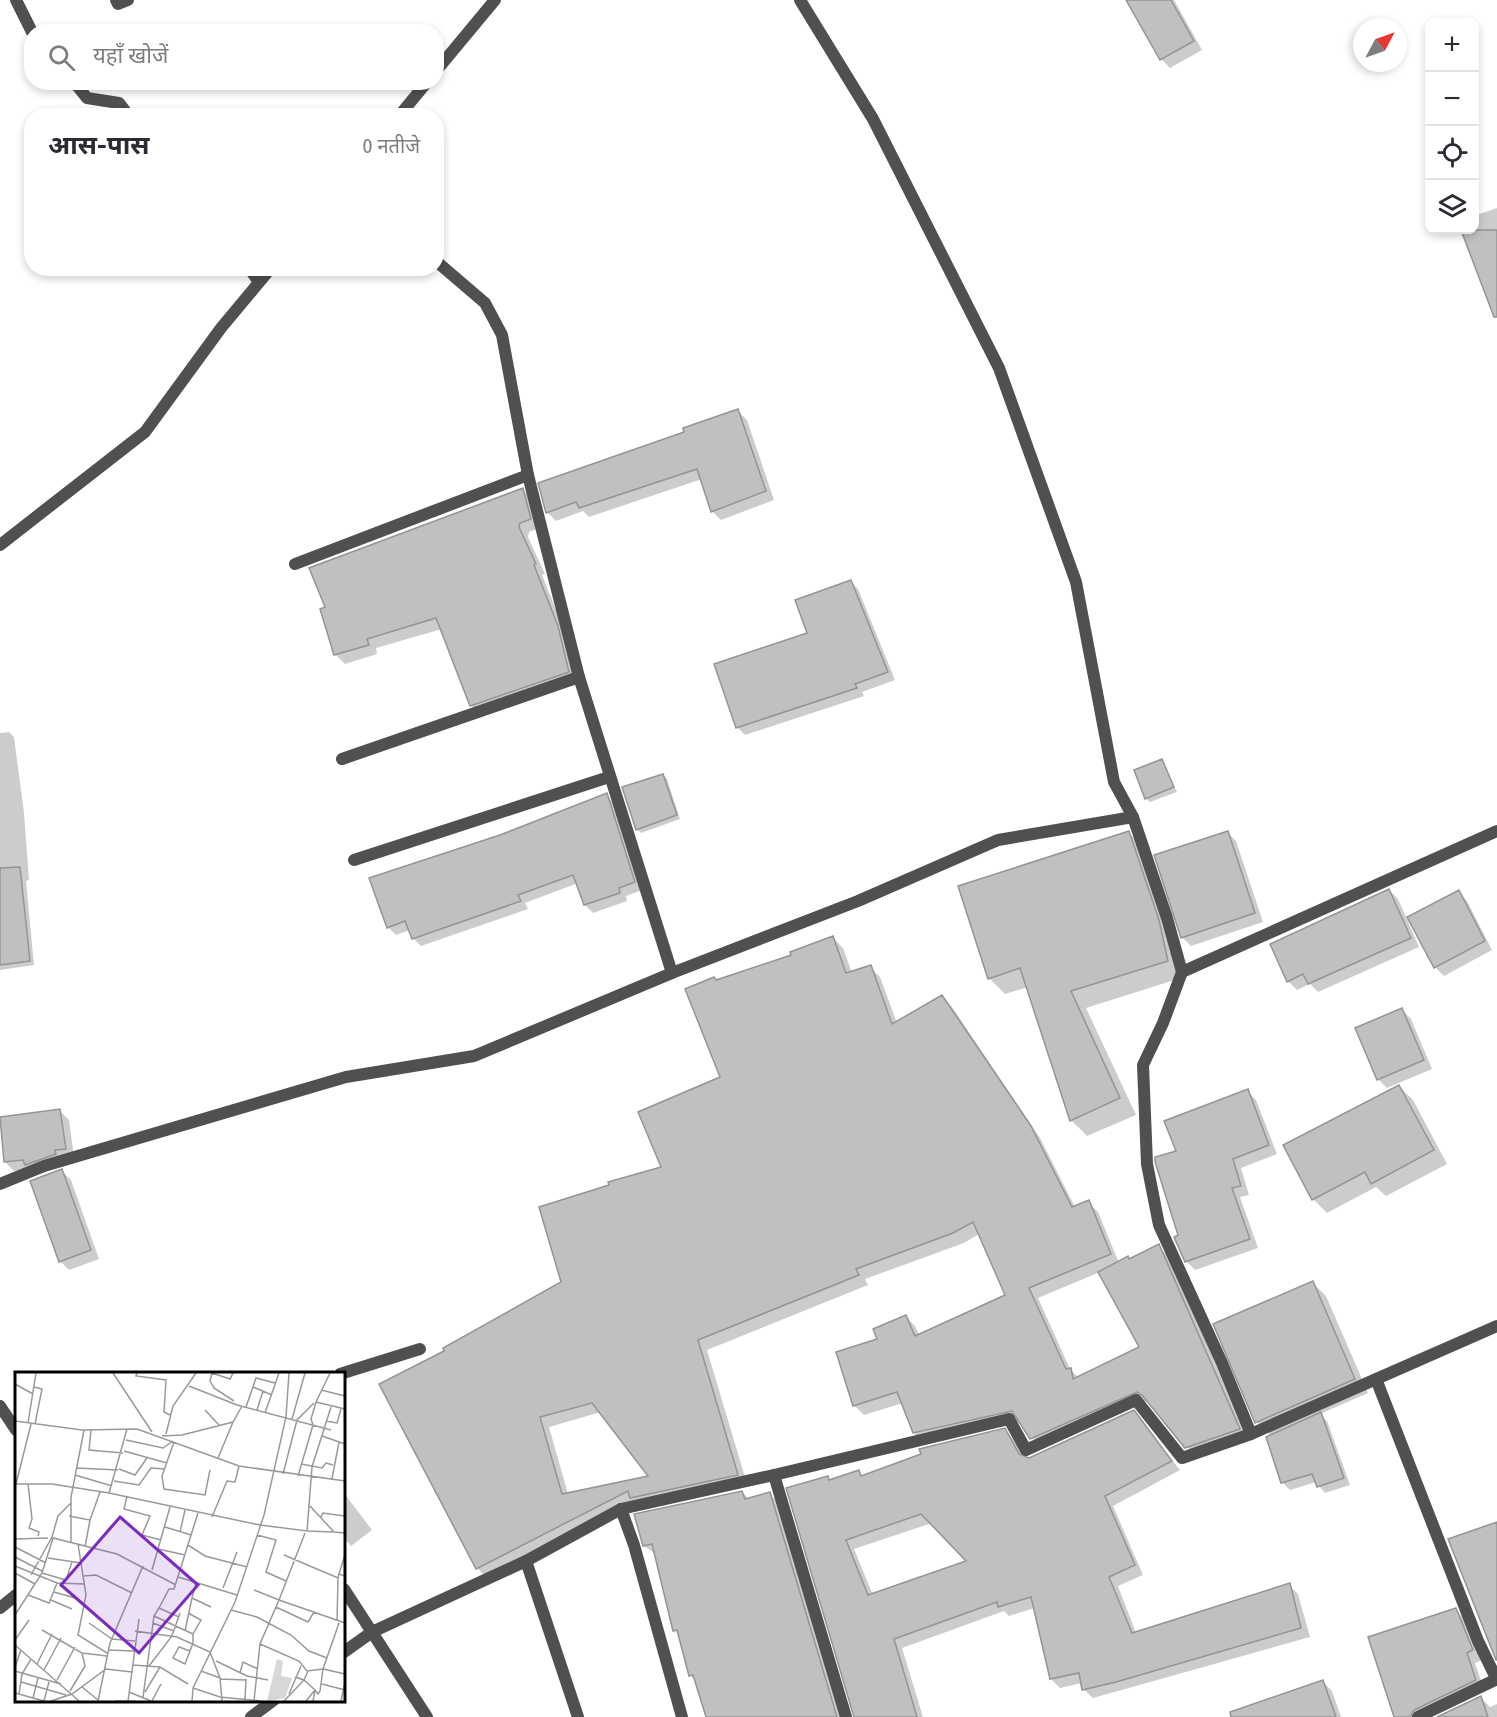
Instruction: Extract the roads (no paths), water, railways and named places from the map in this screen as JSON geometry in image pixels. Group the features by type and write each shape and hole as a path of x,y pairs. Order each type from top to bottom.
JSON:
{"street":[{"path":"16,0 28,24"},
{"path":"116,0 118,4 128,0"},
{"path":"800,0 873,119 999,368 1076,582 1114,782 1134,817 1182,972 1163,1023 1143,1065 1147,1164 1159,1225 1222,1363 1251,1434"},
{"path":"444,60 489,3"},
{"path":"80,90 87,98 119,103 123,108"},
{"path":"405,108 420,90"},
{"path":"444,268 485,303 502,335 528,475 579,677 672,973"},
{"path":"255,276 259,282"},
{"path":"0,544 145,432 221,328 264,276"},
{"path":"296,564 528,475"},
{"path":"342,759 579,677"},
{"path":"354,860 609,777"},
{"path":"0,1184 44,1166 346,1077 474,1056 672,973 858,901 998,840 1134,817"},
{"path":"1182,972 1497,831"},
{"path":"345,1651 372,1632 526,1561 621,1509 1009,1419 1026,1450 1136,1400 1182,1458 1251,1434 1497,1326"},
{"path":"345,1372 420,1349"},
{"path":"1376,1379 1478,1641 1497,1679 1418,1717"},
{"path":"0,1407 15,1429"},
{"path":"774,1474 846,1717"},
{"path":"621,1509 634,1545 682,1717"},
{"path":"526,1561 578,1717"},
{"path":"345,1591 427,1717"},
{"path":"0,1608 15,1596"},
{"path":"251,1717 273,1702"}]}
